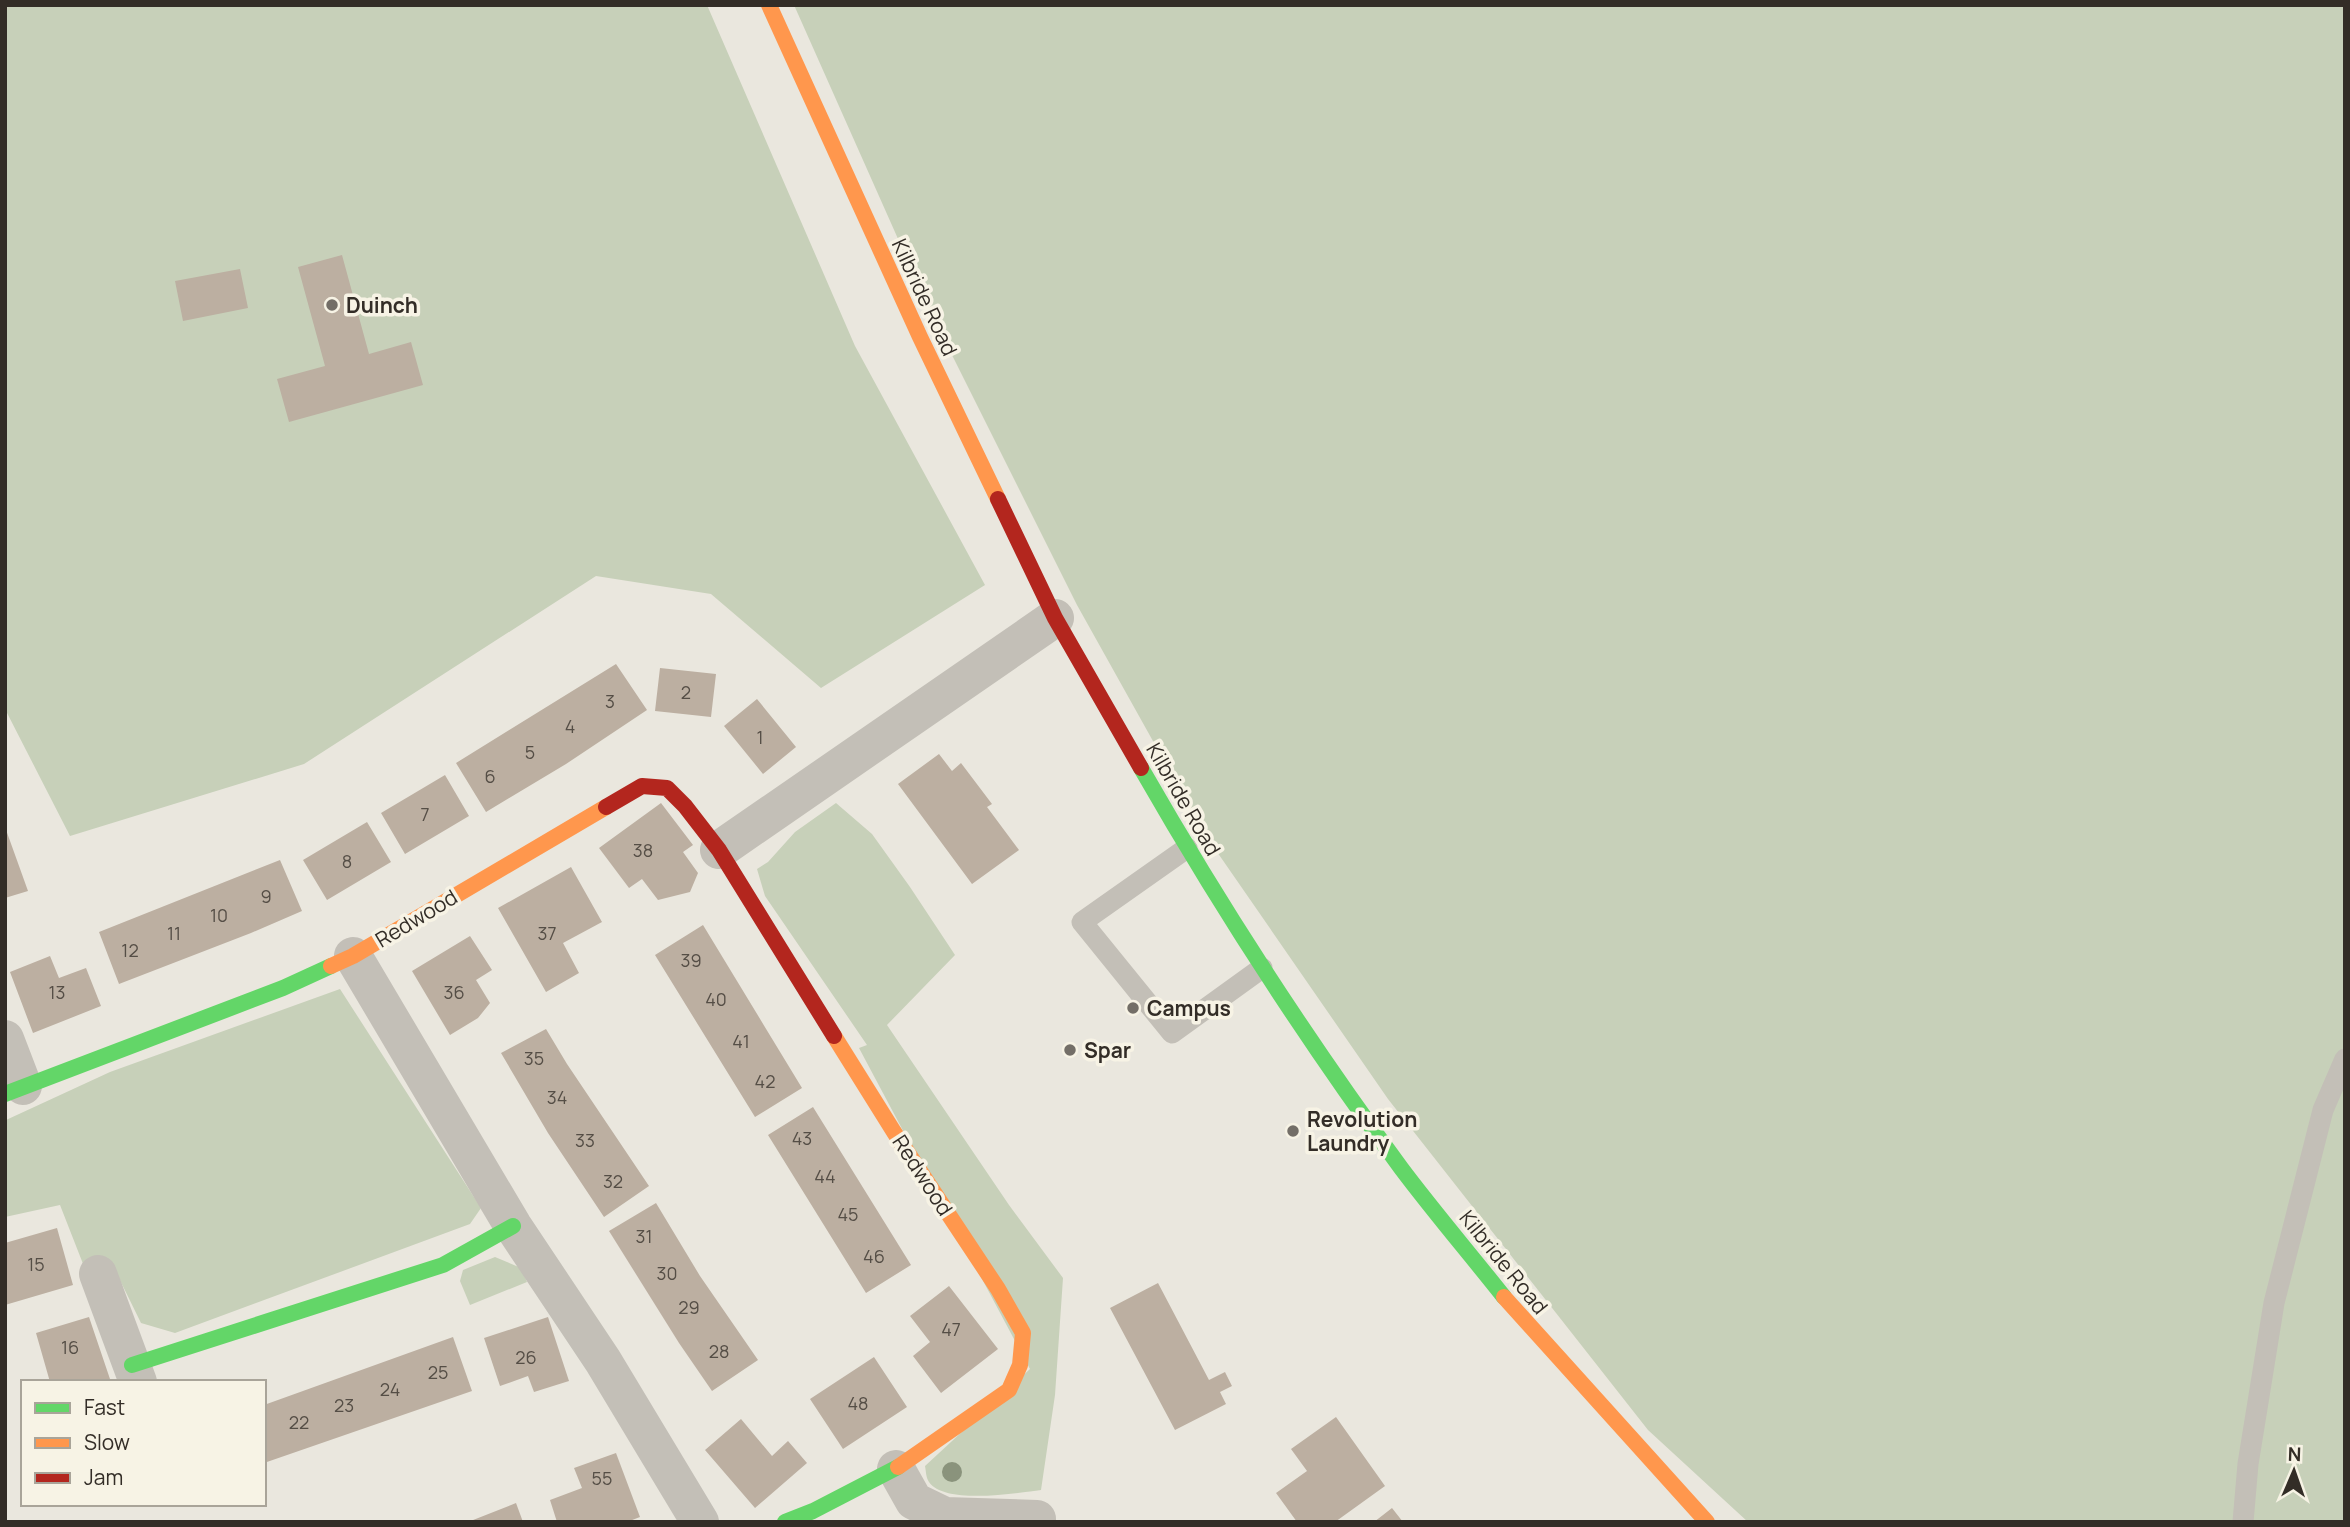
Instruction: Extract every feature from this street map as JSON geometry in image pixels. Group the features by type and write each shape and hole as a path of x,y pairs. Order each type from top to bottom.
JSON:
{"street":[{"name":"Kilbride Road","path":"769,5 920,337 1055,618 1188,848 1262,968 1402,1169 1516,1312 1707,1522"},
{"path":"719,850 1055,618"},
{"name":"Redwood","path":"5,1040 14,1090 283,988 353,956 642,786 667,788 685,806 719,850 894,1132 998,1289 1023,1333 1020,1365 1009,1390 895,1469 813,1511 785,1522"},
{"name":"Redwood","path":"353,956 513,1226 603,1361 699,1522"},
{"path":"98,1274 135,1373 443,1265 513,1226"},
{"path":"895,1469 914,1501 945,1516 1037,1519"}],"lane":[{"path":"1188,848 1082,922 1172,1033 1262,968"},
{"path":"2243,1522 2248,1464 2274,1303 2323,1110 2345,1059"}],"green space":[{"path":"5,5 707,5 855,346 985,585 821,688 711,594 596,576 304,764 70,836 5,709"},
{"path":"794,5 2345,5 2345,1522 1748,1522 1648,1430 1388,1099 1206,836 1077,605 931,313"},
{"path":"836,803 872,834 955,955 887,1025 1009,1205 1063,1278 1055,1395 1041,1490 999,1495 965,1495 937,1489 927,1479 925,1466 1030,1369 859,1048 867,1045 765,896 757,869 768,862 795,832"},
{"path":"340,989 481,1208 470,1224 175,1333 141,1323 114,1268 87,1274 60,1205 5,1217 6,1120 110,1072"},
{"path":"495,1257 521,1268 527,1282 470,1305 460,1281 463,1270"}],"building":[{"name":"Duinch","path":"342,255 369,354 411,342 423,385 289,422 277,379 325,366 298,267"},
{"path":"240,269 248,308 183,321 175,281"},
{"path":"616,664 647,710 566,764 486,812 456,763"},
{"path":"660,668 716,674 711,717 655,711"},
{"path":"757,699 796,747 763,774 724,726"},
{"path":"939,754 952,771 961,763 992,804 987,807 1019,850 972,884 898,784"},
{"path":"445,775 469,816 405,854 381,813"},
{"path":"661,803 693,845 683,852 698,873 690,892 658,900 642,879 629,888 599,848"},
{"path":"367,822 391,862 327,900 303,860"},
{"path":"5,827 28,891 5,898"},
{"path":"280,860 302,911 119,984 99,932"},
{"path":"571,867 602,922 563,943 579,973 546,992 498,908"},
{"path":"703,925 802,1088 755,1117 655,955"},
{"path":"470,936 492,970 476,980 490,1003 478,1018 450,1035 412,971"},
{"path":"50,956 59,978 86,968 101,1006 33,1033 10,972"},
{"path":"546,1029 649,1186 604,1217 548,1133 501,1053"},
{"path":"813,1107 911,1265 866,1293 768,1135"},
{"path":"656,1203 700,1276 758,1360 712,1391 609,1231"},
{"path":"57,1228 73,1285 5,1305 5,1243"},
{"path":"1158,1283 1209,1380 1225,1372 1232,1386 1220,1392 1226,1404 1175,1430 1110,1308"},
{"path":"949,1286 998,1349 941,1393 913,1356 930,1342 910,1316"},
{"path":"89,1317 110,1380 49,1380 36,1333"},
{"path":"548,1317 569,1381 534,1392 528,1376 500,1386 484,1338"},
{"path":"453,1337 472,1391 266,1462 266,1404"},
{"path":"874,1357 907,1407 843,1449 810,1399"},
{"path":"1336,1417 1385,1486 1335,1522 1297,1522 1276,1493 1307,1471 1291,1449"},
{"path":"741,1419 772,1456 788,1441 807,1463 755,1508 705,1450"},
{"path":"616,1453 640,1517 627,1522 557,1522 550,1500 582,1488 574,1468"},
{"path":"516,1503 523,1522 468,1522"},
{"path":"1392,1508 1403,1522 1374,1522"}],"traffic: fast":[{"path":"1141,768 1202,871 1298,1022 1401,1168 1504,1297"},
{"path":"5,1094 283,988 331,966"},
{"path":"132,1365 443,1265 513,1226"},
{"path":"785,1522 813,1511 898,1467"}],"traffic: slow":[{"path":"769,5 920,337 998,499"},
{"path":"331,966 353,956 606,807"},
{"path":"834,1036 998,1289 1023,1333 1020,1365 1009,1390 898,1467"},
{"path":"1504,1297 1707,1522"}],"traffic: jam":[{"path":"998,499 1055,618 1141,768"},
{"path":"606,807 642,786 667,788 685,806 719,850 834,1036"}],"place":[{"name":"Duinch","path":"332,305"},
{"name":"Campus","path":"1133,1008"},
{"name":"Spar","path":"1070,1050"},
{"name":"Revolution Laundry","path":"1293,1131"}]}
